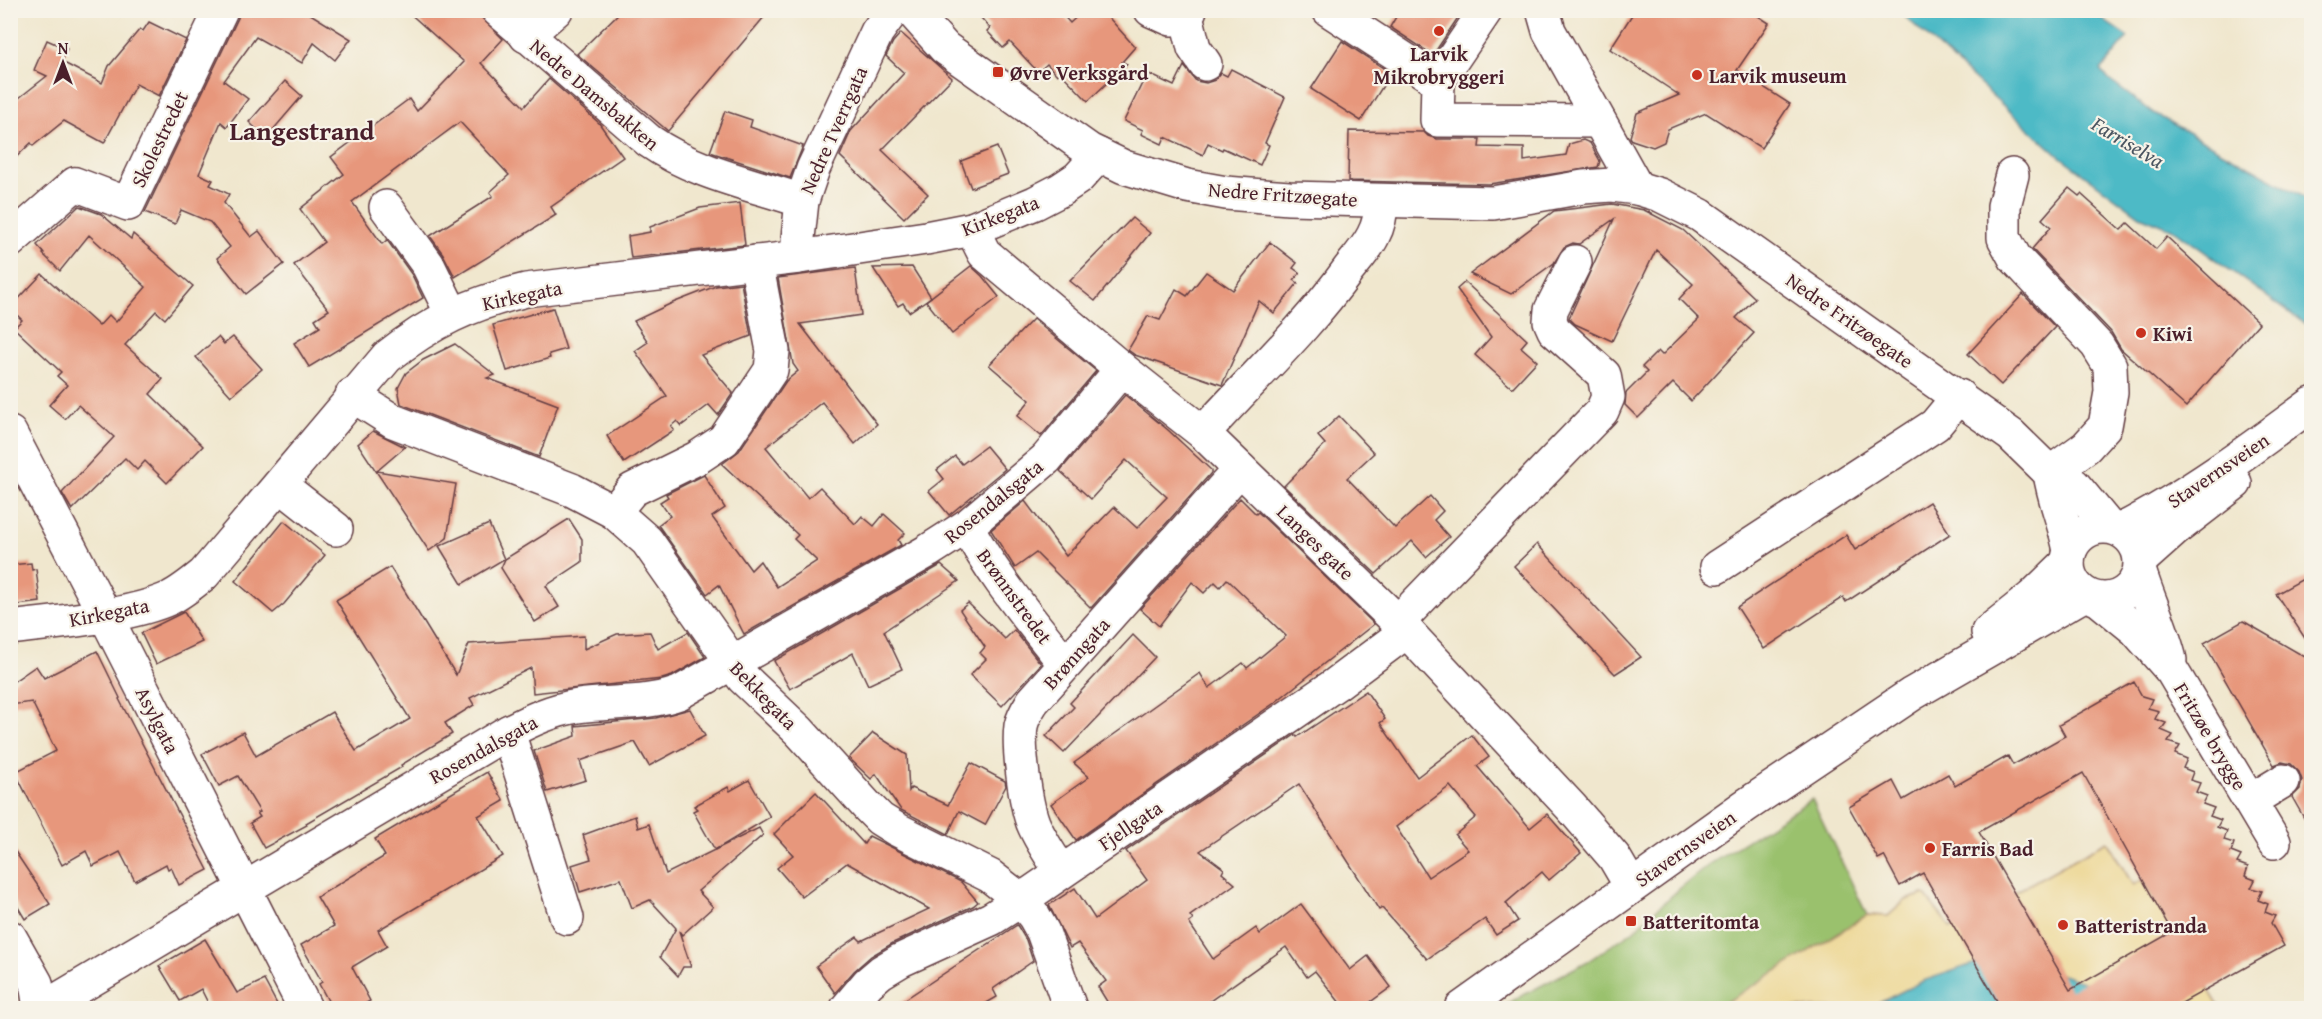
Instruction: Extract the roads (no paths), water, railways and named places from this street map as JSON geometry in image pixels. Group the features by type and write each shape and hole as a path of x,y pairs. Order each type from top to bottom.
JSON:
{"street":[{"name":"Skolestredet","path":"10,241 75,184 128,204 221,10"},
{"name":"Nedre Damsbakken","path":"498,10 663,151 690,163 802,201"},
{"path":"526,36 556,10"},
{"name":"Nedre Tverrgata","path":"799,257 798,238 802,201 813,170 877,32 893,10"},
{"name":"Nedre Fritzøegate","path":"911,10 945,48 1098,146 1124,167 1187,186 1226,193 1289,198 1381,201 1493,203 1583,187 1612,185 1637,188 1660,195 1700,215 1959,396 2011,435 2050,473 2074,485 2114,528"},
{"path":"1151,10 1171,19 1188,13 1194,48 1205,64"},
{"path":"1329,10 1364,20 1438,81"},
{"path":"1486,10 1438,81 1437,120 1599,121"},
{"path":"1543,10 1549,31 1637,188"},
{"name":"Kirkegata","path":"10,628 145,608 188,588 204,574 280,485 352,395 387,357 411,337 452,314 486,300 526,290 799,257 972,229 1060,190 1078,178 1098,146"},
{"path":"2012,175 2004,206 2004,238 2015,258 2097,345 2110,366 2111,392 2105,426 2086,447 2050,473 2052,491 2066,527 2069,574 2075,585 2091,596 2111,599 2124,594 2134,585 2140,566 2135,543 2114,528 2096,527 2084,532 2075,540 2069,556"},
{"path":"1203,433 1241,390 1294,337 1338,285 1373,237 1381,216 1381,201"},
{"path":"386,207 428,264 452,314"},
{"name":"Langes gate","path":"972,229 984,253 1122,369 1203,433 1403,626 1571,807 1614,857 1631,886"},
{"path":"614,512 632,490 697,458 724,440 771,370 773,351 756,262"},
{"name":"Fjellgata","path":"847,1008 868,983 881,972 901,960 992,919 1021,900 1317,697 1403,626 1602,411 1608,397 1604,375 1554,330 1550,321 1551,310 1575,262"},
{"name":"Rosendalsgata","path":"42,1008 537,717 577,706 665,698 688,688 928,551 968,526 1046,459 1122,369"},
{"name":"Bekkegata","path":"352,395 393,421 572,490 614,512 647,541 744,680 832,766 880,819 990,876 1021,900 1043,932 1070,1008"},
{"path":"1717,567 1935,425 1959,396"},
{"name":"Stavernsveien","path":"2114,528 2164,506 2256,445 2312,404"},
{"name":"Stavernsveien","path":"2140,566 2178,527 2268,458 2312,413"},
{"name":"Asylgata","path":"10,433 304,1008"},
{"name":"Brønngata","path":"1061,871 1044,846 1029,808 1021,729 1025,714 1033,701 1067,662 1240,469"},
{"path":"280,485 336,529"},
{"name":"Brønnstredet","path":"968,526 977,546 997,577 1057,654 1067,662"},
{"name":"Stavernsveien","path":"1462,1008 1745,806 1912,694 2032,597 2069,556"},
{"name":"Fritzøe brygge","path":"2140,566 2149,602 2165,637 2172,671"},
{"name":"Stavernsveien","path":"1912,694 2091,596"},
{"name":"Fritzøe brygge","path":"2091,596 2136,630 2172,671 2274,843"},
{"path":"508,732 567,918"},
{"name":"Fritzøe brygge","path":"2250,801 2283,781"},
{"path":"10,937 36,983 42,1008"}],"water":[{"name":"Farriselva","path":"1899,11 2090,11 2128,37 2101,70 2109,80 2155,114 2311,201 2311,328 2174,230 2140,216 2058,155"},
{"path":"2020,962 2092,986 2131,1008 1869,1008 1923,981 1973,964"}],"place":[{"name":"Larvik Mikrobryggeri","path":"1439,31"},
{"name":"Øvre Verksgård","path":"998,72"},
{"name":"Larvik museum","path":"1697,75"},
{"name":"Kiwi","path":"2141,333"},
{"name":"Farris Bad","path":"1930,848"},
{"name":"Batteritomta","path":"1631,921"},
{"name":"Batteristranda","path":"2063,925"}],"district":[{"name":"Langestrand","path":"302,130"}]}
